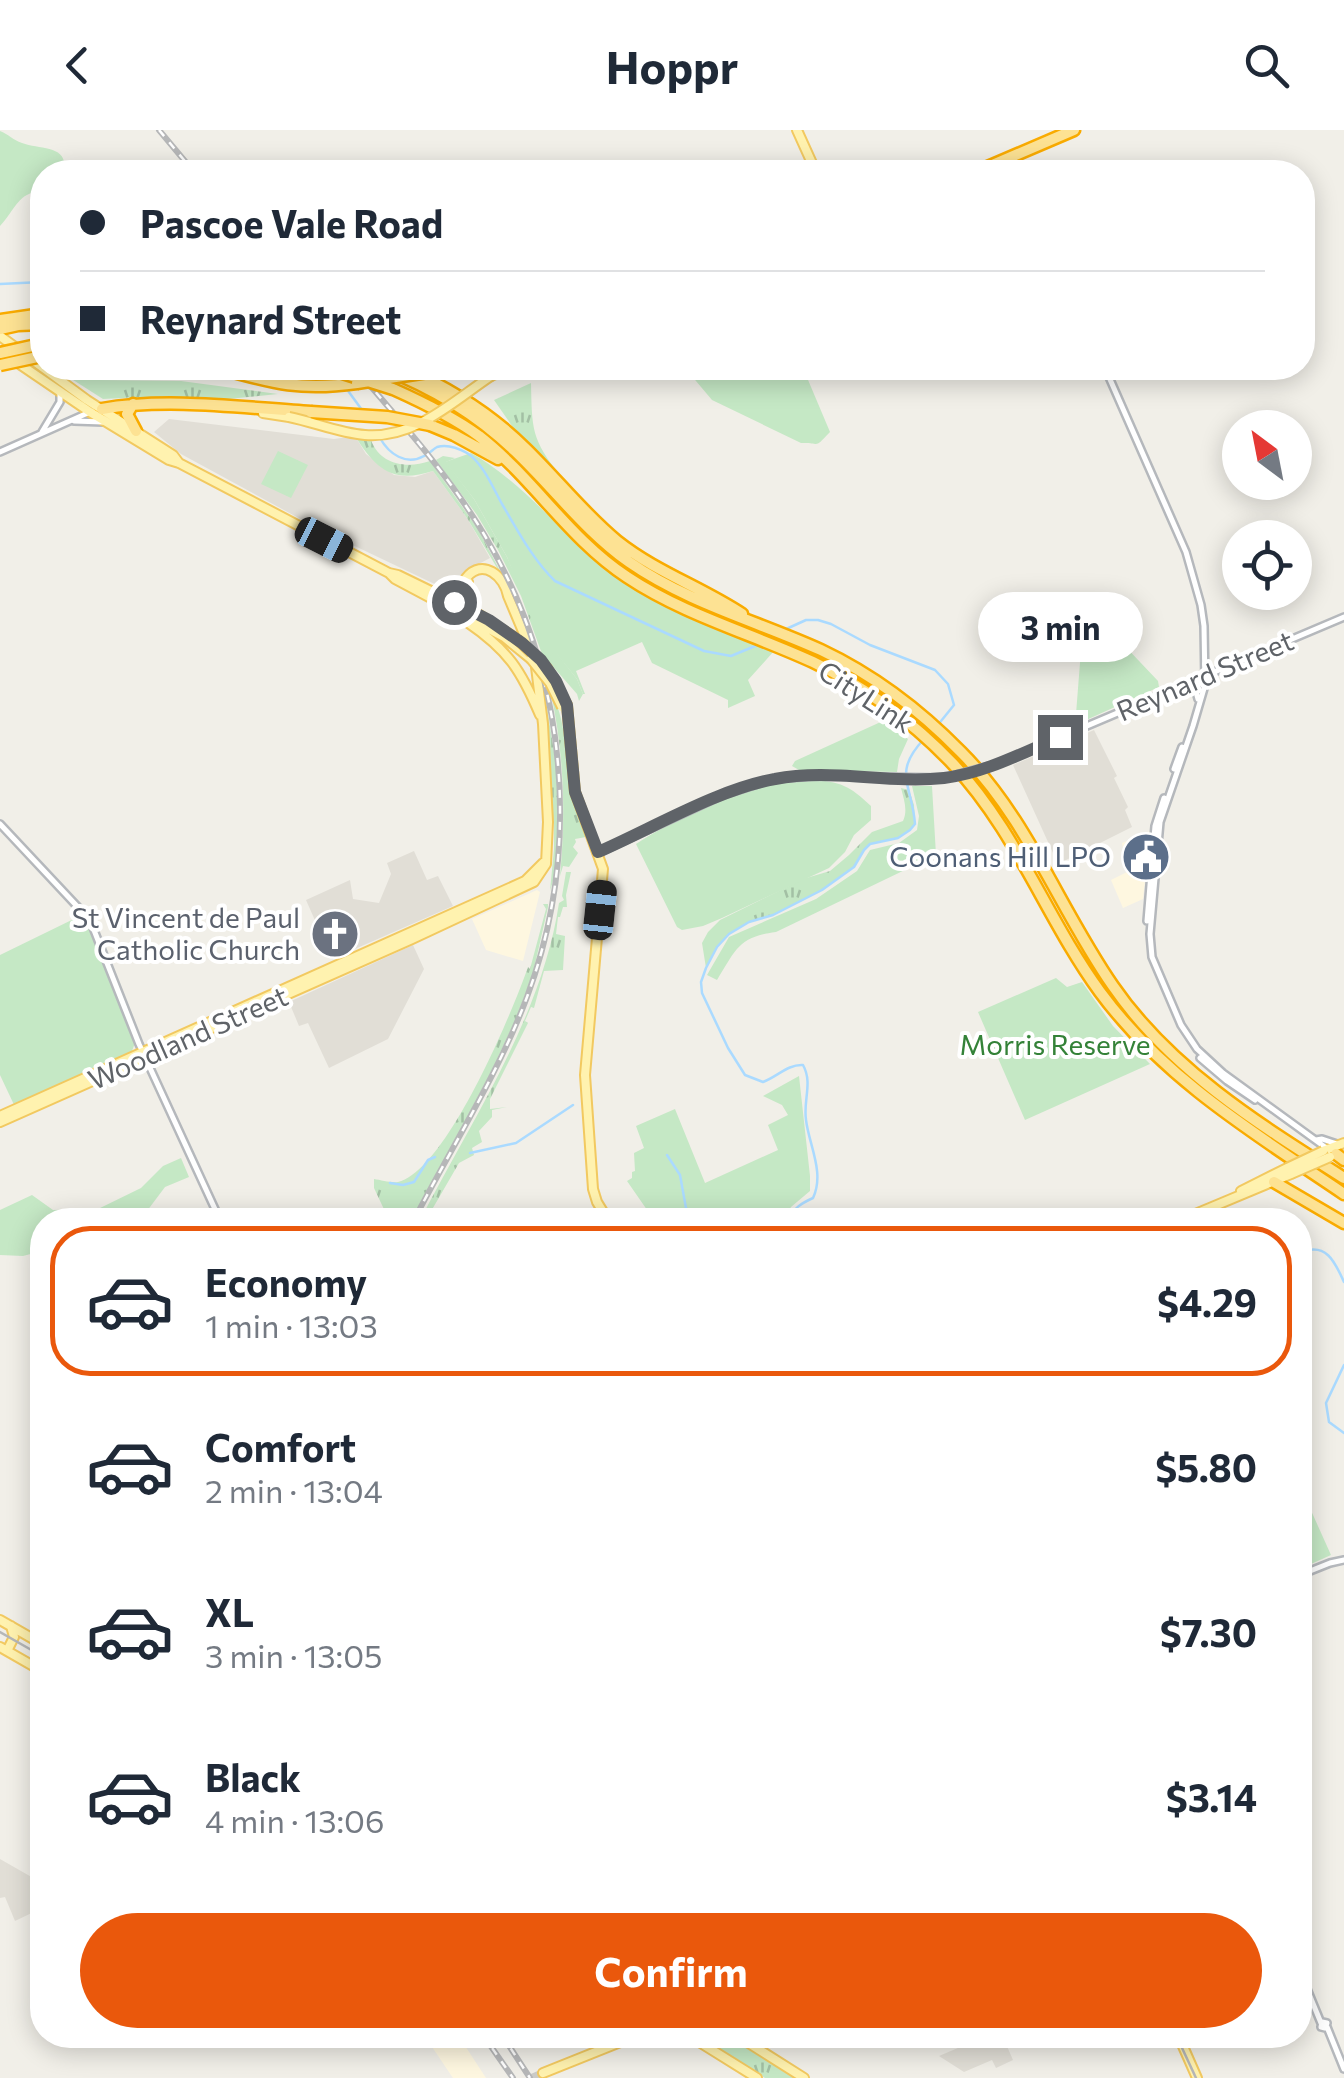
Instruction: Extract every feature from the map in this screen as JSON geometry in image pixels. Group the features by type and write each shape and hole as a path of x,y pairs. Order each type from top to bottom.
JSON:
{"highway":[{"path":"1005,160 1074,130"},
{"path":"0,327 30,318"},
{"path":"22,320 30,322"},
{"path":"0,351 30,346"},
{"path":"0,365 30,359"},
{"path":"261,380 308,388 376,380"},
{"name":"CityLink","path":"366,380 434,408 479,436 572,532 623,574 682,608 810,661 857,686 921,733 989,808 1114,1011 1158,1057 1206,1098 1344,1194"},
{"name":"CityLink","path":"408,380 444,397 487,427 517,452 588,528 626,560 693,599 864,672 906,702 962,752 994,790 1112,985 1153,1036 1191,1072 1344,1178"},
{"path":"427,380 466,400 498,423 596,522 638,556 764,628"},
{"path":"133,404 127,414 136,431"},
{"path":"102,409 133,404 387,417 430,425 512,467"},
{"path":"1290,1170 1288,1185 1300,1196"},
{"path":"1274,1182 1344,1223"}],"main road":[{"path":"798,130 811,160"},
{"path":"0,327 30,351"},
{"path":"0,351 30,372"},
{"path":"42,380 169,460 396,579 478,614 546,668 568,718 575,792 603,876 584,1075 591,1173 600,1208"},
{"path":"66,380 180,463"},
{"path":"221,407 288,417 354,434 380,435 424,422 485,380"},
{"path":"90,412 102,409"},
{"path":"453,605 466,578 482,570 500,576 508,596"},
{"path":"478,614 466,594 466,586 473,577 492,576 508,596 534,660 543,724"},
{"path":"453,605 463,619 509,656 543,724"},
{"path":"460,613 515,641"},
{"name":"Woodland Street","path":"0,1119 536,876 547,849 543,724"},
{"path":"1211,1208 1274,1182 1307,1158 1336,1151"},
{"path":"1208,1208 1336,1151"},
{"path":"0,1620 30,1637"},
{"path":"11,1626 14,1636 3,1649 30,1664"},
{"path":"594,2052 602,2048"},
{"path":"544,2073 604,2048"},
{"path":"709,2048 757,2078"},
{"path":"757,2048 804,2078"},
{"path":"1184,2048 1197,2078"}],"street":[{"path":"1110,380 1190,565 1203,615 1206,676 1156,822 1146,950 1174,1019 1196,1054 1239,1090 1312,1140 1336,1151"},
{"path":"42,432 60,402 60,392"},
{"path":"0,452 90,412"},
{"path":"71,420 106,422"},
{"name":"Reynard Street","path":"598,852 723,795 773,779 944,778 997,764 1344,618"},
{"path":"1186,683 1196,690 1198,706"},
{"path":"0,824 90,918 145,1054 215,1208"},
{"path":"1312,1140 1322,1139 1336,1151"},
{"path":"1307,1158 1312,1140"},
{"path":"590,1208 597,1202"},
{"path":"1312,1570 1344,1560"},
{"path":"1312,1999 1344,2069"}],"shaded area":[{"path":"169,419 334,439 355,436 366,454 394,475 415,477 433,471 490,558 473,567 457,590 443,588 317,528 181,454 154,432"},
{"path":"1094,730 1117,776 1114,778 1128,807 1125,810 1132,827 1058,864 1013,765"},
{"path":"1150,831 1143,899 1123,908 1111,880 1127,872 1122,843"},
{"path":"414,851 427,880 438,876 453,906 332,959 306,900 350,880 353,899 379,903 391,874 387,863"},
{"path":"540,892 523,961 486,950 472,919"},
{"path":"413,945 424,969 388,1039 329,1068 308,1023 299,1026 289,1002"},
{"path":"0,1859 30,1876 30,1914 15,1921 5,1897 0,1898"},
{"path":"433,2048 466,2048 486,2078 453,2078"},
{"path":"958,2048 1008,2048 1013,2060 996,2068 992,2060 964,2072 939,2056"}],"green space":[{"path":"0,131 22,143 58,152 63,160 30,160 30,194 0,226"},
{"path":"73,380 181,381 278,394 208,401 103,399"},
{"path":"695,380 808,380 830,432 817,444 801,443 712,400"},
{"path":"531,383 535,433 559,477 519,436 494,400"},
{"path":"355,436 371,440 381,455 395,463 430,461 478,529 508,586 433,471 406,476 387,471 370,457"},
{"path":"278,451 308,465 291,498 261,484"},
{"path":"471,453 509,479 613,573 651,597 774,651 748,680 755,696 728,708 728,700 652,663 642,642 576,671 583,694 577,679 555,652 548,657 545,654 507,557 474,499 445,462"},
{"path":"443,456 455,458 446,462 474,499 555,651 577,679 583,694 579,701 542,654 521,596 498,550 436,460"},
{"path":"1122,643 1158,681 1159,687 1079,721 1076,714 1081,650 1086,645"},
{"path":"539,673 555,757 560,811 550,891 554,820"},
{"path":"550,689 563,727 572,797 586,837 575,839 573,847 578,853 569,867 563,866 560,876 562,782"},
{"path":"885,720 908,739 897,772 799,770 792,766 795,761"},
{"path":"811,780 844,786 871,806 871,820 854,835 845,852 829,868 722,918 703,926 682,930 677,927 636,844 733,795 770,784"},
{"path":"912,786 932,786 936,855 776,932 753,937 739,947 717,980 707,975 729,937 816,899 857,871 870,850 899,843 917,830 919,816"},
{"path":"901,788 909,790 914,805 915,824 910,830 898,838 870,844 854,867 822,890 729,934 706,968 702,943 720,920 803,879 830,871 872,832 903,821"},
{"path":"566,872 571,872 567,907 558,917 556,934 565,936 563,970 544,971 534,1008 531,1007 525,1021 528,1023 490,1099 490,1109 507,1107 492,1110 492,1117 479,1131 482,1142 472,1148 474,1155 459,1163 433,1208 427,1208 522,1026 538,986"},
{"path":"543,904 548,907 533,973 516,1019 419,1208 383,1208 374,1179 398,1182 417,1171 436,1150 475,1088 530,969 546,909"},
{"path":"86,913 135,1043 132,1051 16,1109 0,1075 0,955"},
{"name":"Morris Reserve","path":"1056,978 1067,987 1082,982 1113,1026 1150,1064 1025,1120 978,1012"},
{"path":"799,1076 810,1191 790,1208 646,1208 627,1181 635,1171 634,1153 644,1148 636,1126 675,1109 705,1183 778,1150 768,1125 788,1115 782,1105 763,1096"},
{"path":"181,1158 189,1177 165,1187 149,1208 100,1208 141,1188 163,1166"},
{"path":"32,1195 50,1208 30,1208 30,1254 0,1255 0,1210"},
{"path":"1312,1513 1331,1555 1312,1564"},
{"path":"718,2048 748,2048 797,2078 765,2078"}],"waterway":[{"path":"0,284 30,283"},
{"path":"346,388 362,410"},
{"path":"380,438 388,449 405,459 417,459 445,446 473,457 526,545 555,581 704,651 731,656 760,644"},
{"path":"784,630 806,620 818,620 935,670 948,684 954,705 937,726"},
{"path":"796,1208 813,1198 817,1179 806,1120 806,1072 803,1065 798,1065 763,1082 745,1075 728,1048 702,993 701,982 717,947 729,934 822,890 854,867 870,844 898,838 910,830 915,824 906,770 924,739"},
{"path":"470,1153 516,1143 573,1105"},
{"path":"667,1155 680,1175 686,1208"},
{"path":"390,1183 414,1182 428,1160 435,1157"},
{"path":"1312,1250 1328,1256 1344,1282"},
{"path":"1344,1365 1326,1403 1329,1422 1344,1433"}],"tunnel":[{"path":"532,2078 543,2073"}],"tram line":[{"path":"0,1632 30,1649"},
{"path":"1182,2048 1196,2078"}],"railway":[{"path":"159,130 184,160"},
{"path":"365,380 456,492 513,589 534,645 549,703 558,762 556,881 545,939 515,1026 421,1208"},
{"path":"492,2048 513,2078"},
{"path":"510,2048 530,2078"}],"place":[{"name":"Coonans Hill LPO","path":"1146,857"},
{"name":"St Vincent de Paul Catholic Church","path":"335,934"}],"route":[{"path":"454,602 522,643 556,681 567,705 575,792 598,852 723,795 773,779 958,776 1060,737"}]}
